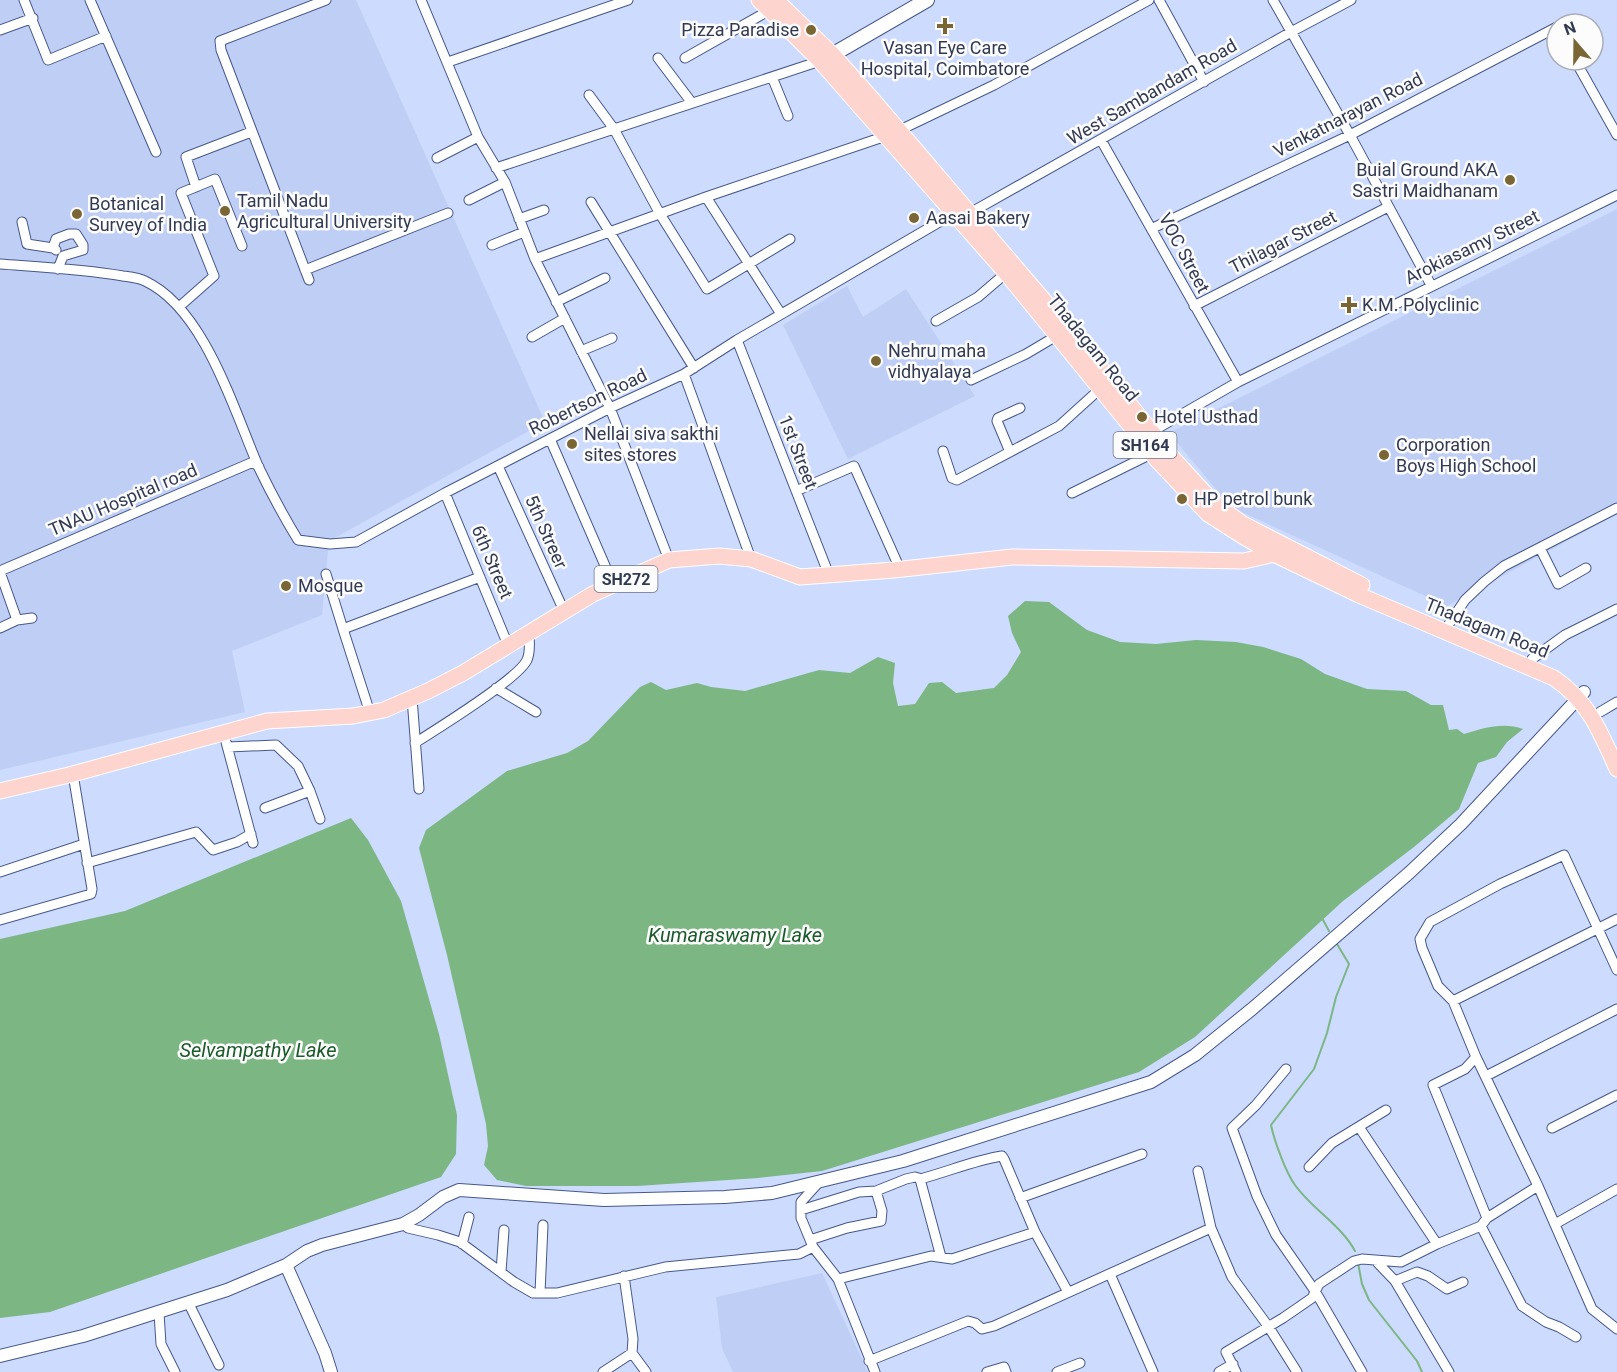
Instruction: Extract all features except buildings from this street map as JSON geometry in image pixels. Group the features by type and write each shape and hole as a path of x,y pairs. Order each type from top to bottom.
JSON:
{"main road":[{"path":"826,58 927,0"},
{"name":"Thadagam Road","path":"768,3 826,58 892,134 953,214 1058,335 1151,454 1208,514 1433,628 1554,678 1581,694"},
{"name":"Thadagam Road","path":"892,134 970,213 1087,351 1151,432 1213,502 1276,549 1416,612 1532,659 1564,675 1594,711 1617,750"},
{"name":"SH272","path":"0,791 226,740 267,721 353,716 384,710 463,673 613,584 669,560 719,556 752,560 800,577 1012,557 1244,561 1276,549"},
{"name":"Thadagam Road","path":"1594,711 1617,769"}],"street":[{"path":"24,0 48,60 106,36"},
{"path":"90,0 156,152"},
{"path":"309,280 251,132 221,50 220,41 326,0"},
{"path":"421,0 478,137 505,183 535,260 610,408 669,560"},
{"path":"448,62 628,0"},
{"path":"535,260 706,197 892,134 994,85 1149,0"},
{"path":"1159,0 1204,82"},
{"path":"1273,0 1350,135 1431,285"},
{"name":"West Sambandam Road","path":"970,213 1351,0"},
{"path":"685,58 768,3"},
{"path":"0,30 33,18"},
{"name":"Venkatnarayan Road","path":"1153,228 1350,135 1545,33"},
{"path":"658,58 692,103"},
{"path":"496,168 826,58"},
{"path":"1582,72 1617,135"},
{"path":"772,77 788,116"},
{"path":"588,95 614,129 660,214 707,289 790,239"},
{"path":"196,187 186,157 251,132"},
{"path":"437,158 478,137"},
{"name":"VOC Street","path":"1101,140 1153,228 1238,382"},
{"path":"178,307 214,276 181,193 215,179 242,246"},
{"path":"469,200 505,183"},
{"name":"Arokiasamy Street","path":"1151,432 1238,382 1617,195"},
{"path":"706,197 781,314"},
{"path":"591,202 694,368"},
{"name":"Thilagar Street","path":"1194,306 1388,207"},
{"path":"519,219 544,210"},
{"path":"306,270 448,213"},
{"path":"953,214 970,213"},
{"name":"Robertson Road","path":"259,467 281,513 298,540 330,544 356,542 445,493 610,408 684,374 737,340 953,214"},
{"path":"22,222 27,244 53,248 63,256"},
{"path":"492,245 524,232"},
{"path":"53,248 56,239 76,234 83,250 63,256"},
{"path":"58,269 63,256"},
{"path":"0,264 106,273 144,280 170,297 186,316 218,368 259,467"},
{"path":"936,321 978,297 1006,273"},
{"path":"556,302 604,278"},
{"path":"532,337 565,318"},
{"path":"971,380 1026,354 1058,335"},
{"path":"581,351 612,338"},
{"name":"1st Street","path":"737,340 829,575"},
{"path":"684,374 752,560"},
{"path":"942,451 954,480 1059,426 1101,388"},
{"path":"1010,452 997,421 1020,408"},
{"path":"550,439 613,584"},
{"path":"1072,493 1151,454"},
{"name":"TNAU Hospital road","path":"0,572 253,462 259,467"},
{"name":"5th Streer","path":"498,466 564,611"},
{"path":"796,491 854,466 900,569"},
{"name":"6th Street","path":"445,493 508,645"},
{"path":"1449,624 1465,600 1504,566 1617,508"},
{"path":"1540,548 1558,584 1586,568"},
{"path":"0,572 17,620"},
{"path":"326,574 370,713"},
{"path":"343,629 480,577"},
{"path":"1532,659 1565,635 1617,609"},
{"path":"0,628 17,620 32,618"},
{"path":"415,743 496,688 526,662 530,649 529,632"},
{"path":"496,688 536,712"},
{"path":"0,1356 83,1336 227,1290 286,1266 307,1251 322,1245 404,1224 443,1197 459,1190 604,1200 725,1197 772,1193 903,1161 1151,1082 1196,1055 1408,873 1461,824 1581,694"},
{"path":"412,698 419,789"},
{"path":"1594,711 1617,702"},
{"path":"87,863 196,832 213,850 252,838 226,740 276,745 298,766 320,819"},
{"path":"0,920 91,894 73,774"},
{"path":"265,808 310,791"},
{"path":"0,872 84,844"},
{"path":"1617,970 1564,855 1500,884 1430,922 1420,939 1438,986 1453,1001 1476,1057 1538,1186 1592,1309 1617,1329"},
{"path":"1453,1001 1617,919"},
{"path":"1486,1076 1617,1010"},
{"path":"1476,1057 1465,1069 1433,1084 1484,1222 1522,1306 1546,1322 1576,1337"},
{"path":"1286,1069 1256,1105 1232,1128 1257,1196 1276,1235 1315,1291 1362,1372"},
{"path":"1552,1128 1617,1095"},
{"path":"1309,1167 1332,1143 1386,1110"},
{"path":"1359,1127 1437,1244"},
{"path":"1020,1198 1142,1154"},
{"path":"801,1210 859,1192 876,1191 881,1187 906,1179 915,1177 922,1179 986,1158 1002,1156 1035,1232 1068,1292"},
{"path":"1198,1171 1211,1228 1232,1277 1268,1326 1297,1372"},
{"path":"922,1179 941,1257"},
{"path":"820,1181 801,1202 801,1218 812,1243 838,1279 875,1372"},
{"path":"1219,1372 1234,1368 1226,1352 1312,1298 1319,1284 1354,1261 1362,1259 1401,1262 1484,1222 1538,1186"},
{"path":"1555,1224 1617,1189"},
{"path":"404,1224 408,1228 438,1235 462,1244 533,1293 557,1293 665,1268 799,1254 812,1243 847,1228 881,1221 882,1210 876,1191"},
{"path":"462,1244 469,1217"},
{"path":"540,1293 543,1225"},
{"path":"869,1361 968,1321 982,1329 994,1326 1211,1228"},
{"path":"501,1272 504,1230"},
{"path":"838,1279 931,1256 952,1259 1035,1232"},
{"path":"1375,1260 1395,1281 1449,1372"},
{"path":"286,1266 325,1353 331,1372"},
{"path":"1395,1281 1417,1272 1428,1276 1447,1289 1462,1282"},
{"path":"1110,1274 1153,1372"},
{"path":"624,1276 633,1339 632,1353 646,1372"},
{"path":"188,1302 219,1365"},
{"path":"159,1313 162,1344 175,1372"},
{"path":"603,1372 632,1353"},
{"path":"1057,1372 1080,1363"},
{"path":"987,1372 1004,1367 1006,1372"}],"shaded area":[{"name":"Tamil Nadu Agricultural University","path":"0,0 356,0 545,422 329,541 322,615 232,651 245,712 0,770"},
{"path":"1617,209 1617,514 1447,606 1231,507 1169,433"},
{"name":"Nehru maha vidhyalaya","path":"847,286 863,317 906,289 975,396 848,459 783,325"},
{"path":"822,1273 868,1372 733,1372 722,1348 716,1297"}],"water":[{"name":"Kumaraswamy Lake","path":"1025,601 1049,602 1087,630 1120,642 1156,644 1196,640 1236,642 1263,647 1301,659 1325,674 1367,689 1406,691 1431,705 1443,705 1449,730 1457,729 1464,734 1501,726 1523,729 1507,742 1496,757 1478,763 1459,809 1414,847 1343,901 1195,1037 1139,1072 822,1171 758,1178 637,1186 526,1186 497,1180 484,1165 488,1146 486,1124 447,955 419,848 426,830 507,771 567,753 588,741 640,687 651,682 666,690 697,683 745,691 819,670 850,673 878,657 895,663 893,683 898,706 915,704 929,683 942,682 956,693 994,688 1007,675 1021,652 1012,633 1008,616"},
{"name":"Selvampathy Lake","path":"351,818 368,840 401,901 439,1034 457,1115 456,1154 441,1177 50,1312 0,1318 0,939 125,911"}],"waterway":[{"path":"1322,918 1329,931"},
{"path":"1337,944 1349,964 1336,997 1327,1033 1314,1069 1271,1125 1281,1156 1295,1185 1342,1233 1355,1251"},
{"path":"1358,1263 1362,1284 1369,1300 1417,1361 1422,1372"}],"place":[{"name":"Vasan Eye Care Hospital, Coimbatore","path":"945,26"},
{"name":"Pizza Paradise","path":"811,30"},
{"name":"Buial Ground AKA Sastri Maidhanam","path":"1510,180"},
{"name":"Tamil Nadu Agricultural University","path":"225,211"},
{"name":"Botanical Survey of India","path":"77,214"},
{"name":"Aasai Bakery","path":"914,218"},
{"name":"K.M. Polyclinic","path":"1349,305"},
{"name":"Nehru maha vidhyalaya","path":"876,361"},
{"name":"Hotel Usthad","path":"1142,417"},
{"name":"Nellai siva sakthi sites stores","path":"572,444"},
{"name":"Corporation Boys High School","path":"1384,455"},
{"name":"HP petrol bunk","path":"1182,499"},
{"name":"Mosque","path":"286,586"}]}
